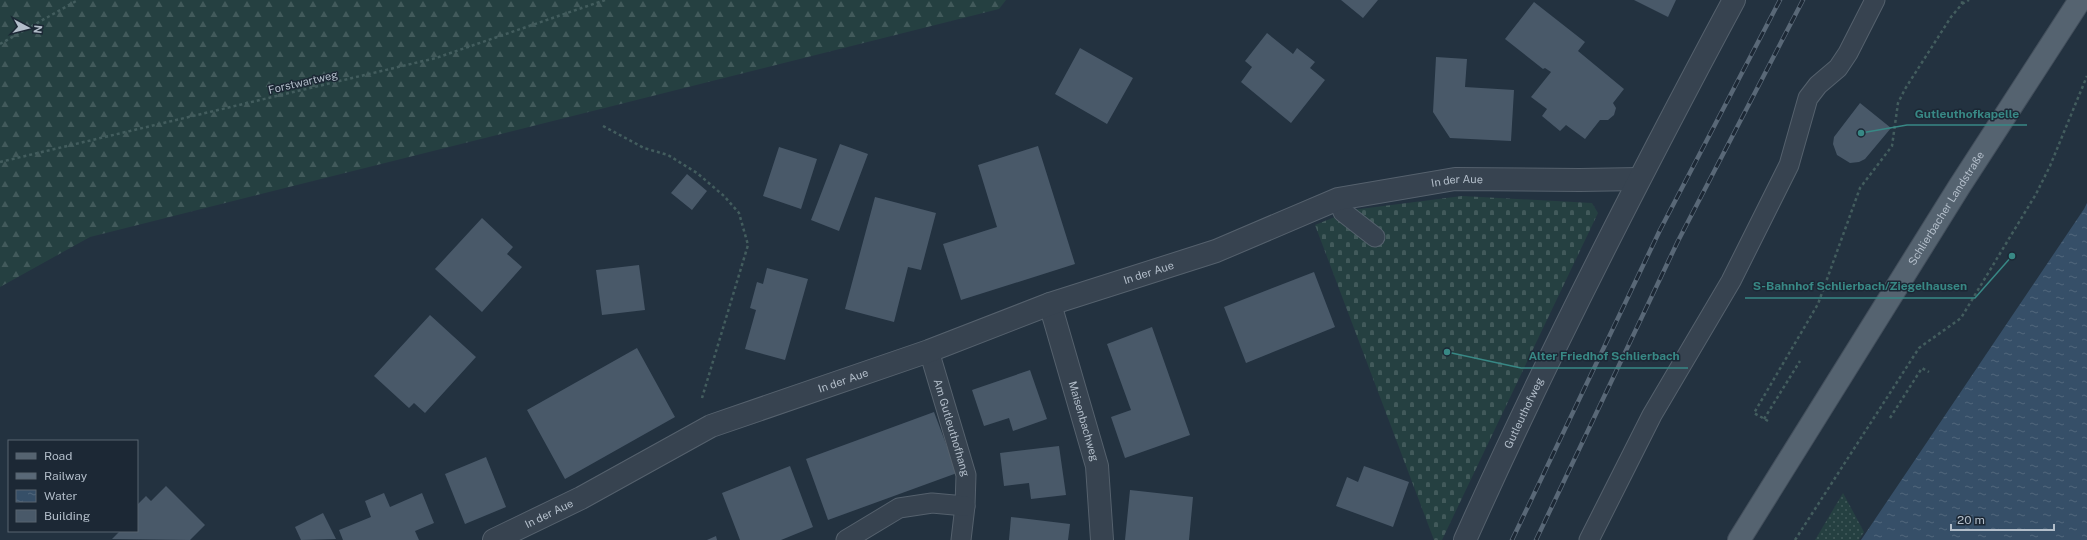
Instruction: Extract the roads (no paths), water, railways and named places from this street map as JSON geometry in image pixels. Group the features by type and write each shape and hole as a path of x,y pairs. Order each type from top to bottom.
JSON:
{"main road":[{"name":"Schlierbacher Landstraße","path":"1739,540 1947,207 2080,0"}],"street":[{"path":"1639,179 1734,0"},
{"name":"In der Aue","path":"494,540 581,498 711,426 928,351 1050,304 1216,251 1338,199 1455,179 1639,179"},
{"name":"Gutleuthofweg","path":"1465,540 1489,486 1639,179"},
{"name":"Maisenbachweg","path":"1050,304 1097,466 1102,540"}],"lane":[{"path":"1589,540 1652,415 1731,281 1789,166 1808,98 1818,85 1838,68 1848,53 1875,0"},
{"path":"1338,199 1344,212 1375,236"},
{"name":"Am Gutleuthofhang","path":"928,351 966,475 965,506 961,540"},
{"path":"846,540 899,508 932,503 965,506"}],"water":[{"path":"2087,203 2087,540 1861,540 2084,209"}],"railway":[{"path":"1512,540 1660,230 1780,0"},
{"path":"1536,540 1678,241 1803,0"}],"place":[{"name":"Gutleuthofkapelle","path":"1861,133"},
{"name":"S-Bahnhof Schlierbach/Ziegelhausen","path":"2012,256"},
{"name":"Alter Friedhof Schlierbach","path":"1447,352"}]}
